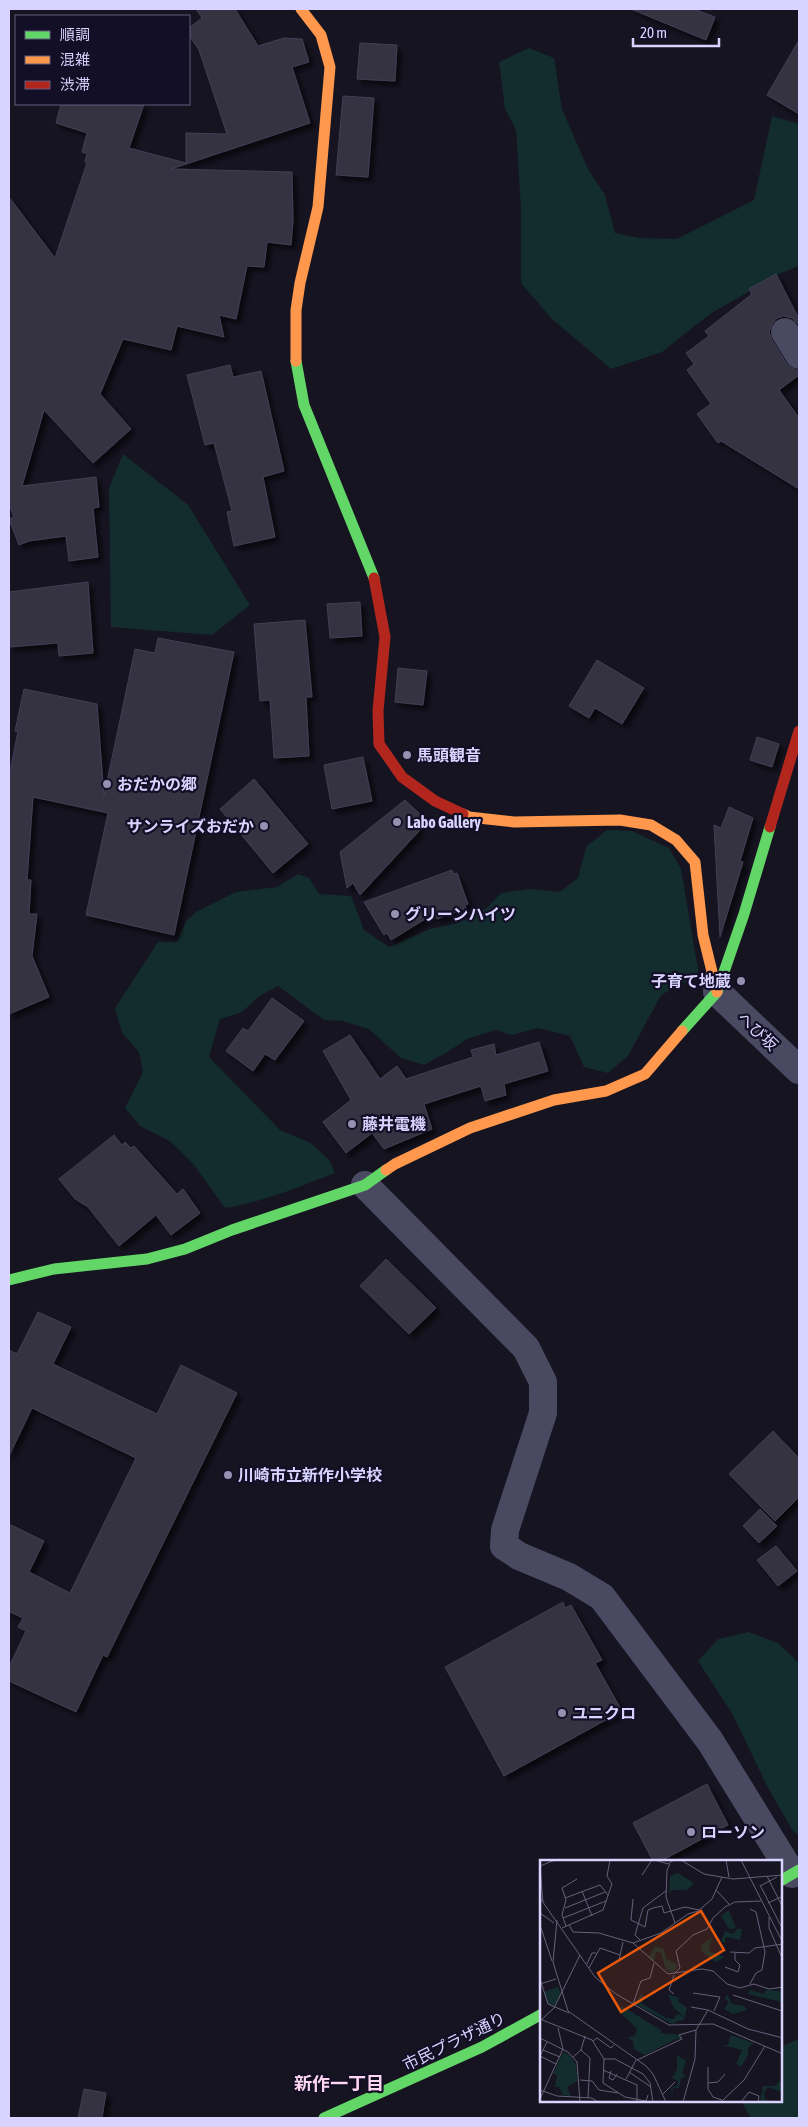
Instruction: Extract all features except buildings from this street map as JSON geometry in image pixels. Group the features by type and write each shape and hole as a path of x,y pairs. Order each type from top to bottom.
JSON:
{"street":[{"path":"301,9 321,35 330,67 318,207 300,283 296,310 295,344 297,371 304,405 373,572 385,637 378,712 379,744 402,777 435,800 470,817 514,822 620,820 651,826 676,840 695,862 703,935 717,992"},
{"path":"785,332 799,355"},
{"path":"9,1280 54,1269 147,1259 185,1250 232,1230 365,1185 395,1164 470,1128 554,1100 606,1091 645,1074 717,992 744,914 799,731"},
{"name":"へび坂","path":"717,992 799,1070"},
{"path":"365,1185 526,1348 543,1382 543,1413 505,1530 504,1546 519,1556 569,1577 602,1597 710,1741 782,1860"},
{"path":"783,1862 791,1875"},
{"name":"市民プラザ通り","path":"324,2118 482,2047 540,2015"}],"green space":[{"path":"529,48 554,58 562,109 588,169 605,195 615,233 639,238 677,239 754,200 772,116 799,124 799,266 779,274 710,314 662,352 611,369 552,319 521,283 521,208 516,130 505,109 499,62"},
{"path":"123,454 188,505 250,605 212,635 111,627 109,488"},
{"path":"607,830 632,831 669,848 681,869 699,975 661,995 628,1056 608,1073 584,1067 570,1036 538,1028 512,1035 496,1030 467,1039 424,1065 401,1058 369,1029 342,1021 324,1020 278,986 258,997 242,1012 220,1019 209,1057 280,1130 311,1143 330,1161 335,1173 267,1198 225,1208 194,1165 170,1141 140,1126 125,1108 143,1072 139,1052 122,1033 115,1008 158,942 177,942 186,921 196,912 236,892 277,887 298,874 309,878 319,894 351,896 364,930 389,947 430,929 458,923 487,908 501,893 530,889 560,892 578,878 586,847"},
{"path":"749,1632 778,1643 799,1663 799,1835 793,1831 768,1788 733,1715 698,1661 718,1639"},
{"path":"799,2039 799,2118 751,2118 742,2102 783,2102 783,2046"}],"traffic: fast":[{"path":"296,361 304,405 374,578"},
{"path":"682,1031 717,992 744,914 770,827"},
{"path":"9,1280 54,1269 147,1259 185,1249 232,1230 365,1185 386,1170"},
{"path":"783,1879 799,1870"},
{"path":"324,2118 482,2047 540,2015"}],"traffic: slow":[{"path":"296,361 296,310 300,283 318,207 330,67 321,35 301,9"},
{"path":"463,814 469,817 514,822 620,820 651,825 676,840 695,862 703,935 717,992"},
{"path":"386,1170 470,1128 554,1100 606,1091 645,1074 682,1031"}],"traffic: jam":[{"path":"374,578 385,637 378,711 379,744 402,777 435,801 463,814"},
{"path":"770,827 799,731"}],"place":[{"name":"馬頭観音","path":"407,755"},
{"name":"おだかの郷","path":"107,784"},
{"name":"Labo Gallery","path":"397,822"},
{"name":"サンライズおだか","path":"264,826"},
{"name":"グリーンハイツ","path":"395,914"},
{"name":"子育て地蔵","path":"741,981"},
{"name":"藤井電機","path":"352,1124"},
{"name":"川崎市立新作小学校","path":"228,1475"},
{"name":"ユニクロ","path":"562,1713"},
{"name":"ローソン","path":"691,1832"}],"district":[{"name":"新作一丁目","path":"339,2084"}]}
